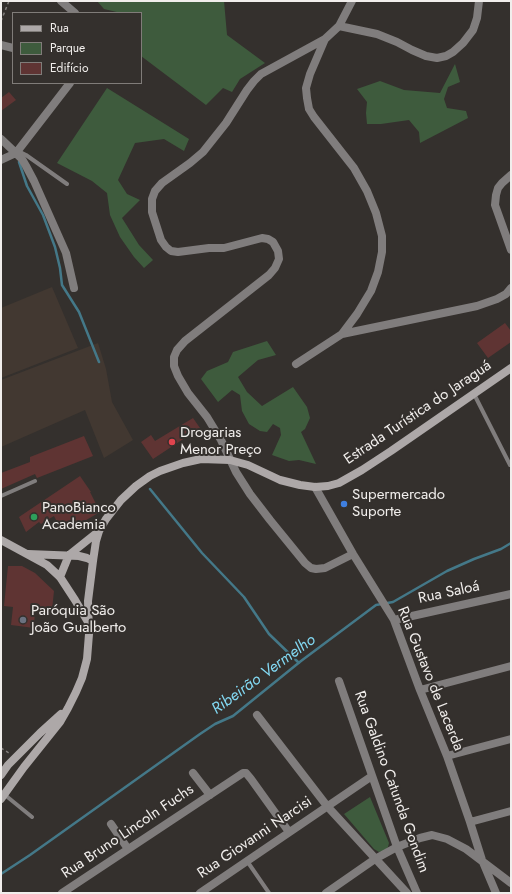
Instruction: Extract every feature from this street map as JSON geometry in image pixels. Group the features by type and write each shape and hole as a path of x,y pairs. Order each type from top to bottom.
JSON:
{"main road":[{"name":"Estrada Turística do Jaraguá","path":"3,797 24,767 55,728 68,708 82,678 87,659 89,623 88,601 96,541 99,531 106,519 121,500 136,486 160,471 183,462 201,459 230,460 248,465 280,480 315,487 339,483 362,470 510,370"},
{"path":"60,577 69,555 99,531"},
{"path":"1,540 47,565 60,577 89,623"},
{"path":"27,554 79,556 93,561"},
{"path":"75,600 82,604 85,604 88,601"},
{"name":"Estrada Turística do Jaraguá","path":"1,775 4,768 68,708"}],"street":[{"path":"61,1 74,12"},
{"path":"352,1 339,26 325,39 261,74 254,81 226,123 203,152 162,183 155,191 152,199 152,212 161,240 171,251 178,252 209,248 224,248 262,238 273,242 278,251 279,259 275,268 269,275 185,341 177,350 174,357 174,366 188,393 221,440 236,472 250,494 306,563 311,568 325,568 353,554"},
{"path":"339,26 377,34 426,56 438,58 453,52 463,43 473,30 477,18 479,1"},
{"path":"296,364 342,334 357,314 371,291 378,272 382,252 382,236 376,213 363,185 354,168 314,117 309,108 306,88 310,74 325,39"},
{"path":"1,45 12,48"},
{"path":"1,160 17,152 69,84"},
{"path":"1,139 17,152 34,181 66,253 74,288"},
{"path":"511,175 498,188 496,195 496,205 511,250"},
{"path":"342,334 477,306 497,300 506,294 511,288"},
{"name":"Rua Gustavo de Lacerda","path":"315,487 353,554 392,617 447,756 482,860 496,893"},
{"name":"Rua Saloá","path":"392,617 511,594"},
{"path":"420,690 511,666"},
{"name":"Rua Galdino Catunda Gondim","path":"339,681 397,847 417,893"},
{"path":"257,715 327,806 406,893"},
{"path":"447,756 511,739"},
{"path":"193,772 210,795"},
{"name":"Rua Bruno Lincoln Fuchs","path":"62,893 241,774 246,773 251,779 289,832"},
{"name":"Rua Giovanni Narcisi","path":"200,893 372,776"},
{"path":"470,822 511,811"},
{"path":"111,824 128,849"},
{"path":"326,893 375,859 397,847 432,835 447,839 466,849 511,883"}],"lane":[{"path":"17,152 26,155 67,184"},
{"path":"473,394 510,464"},
{"path":"1,496 35,481"},
{"path":"3,797 32,817"},
{"path":"247,861 269,893"}],"path":[{"path":"1,21 9,1"},
{"path":"38,612 74,616"}],"shaded area":[{"path":"52,287 78,348 1,378 1,308"},
{"path":"98,343 106,369 112,402 133,440 104,458 85,410 1,447 1,380"}],"green space":[{"path":"97,1 224,1 227,35 265,63 240,79 232,92 223,88 206,105 142,57 142,12 117,12 104,9"},
{"path":"455,64 460,82 448,87 444,99 447,108 466,111 468,118 420,143 419,132 409,120 381,124 367,124 367,102 357,89 380,81 404,90 440,93"},
{"path":"107,88 189,139 184,151 164,139 135,143 118,180 127,194 140,200 122,218 139,245 153,260 144,268 120,237 110,215 107,193 92,181 57,163"},
{"path":"267,341 276,355 258,360 238,377 247,392 262,406 293,387 307,407 310,418 305,429 301,432 316,464 299,460 289,461 272,455 281,435 280,428 273,424 267,432 260,431 249,424 242,411 240,395 232,390 218,402 201,379 207,371 228,362 233,352"},
{"path":"370,797 389,843 385,851 379,852 374,849 344,814"}],"building":[{"path":"9,92 16,100 1,111 1,98"},
{"path":"505,323 511,331 511,342 488,358 477,343"},
{"path":"193,418 200,428 153,459 141,442 151,435 155,441"},
{"path":"84,436 93,456 37,478 35,474 1,489 1,473 30,462 30,457"},
{"path":"80,476 91,492 100,512 69,530 65,525 59,526 54,516 41,524 39,522 26,532 19,517"},
{"path":"8,566 22,566 35,573 54,591 52,610 35,609 34,628 11,625 13,607 4,606"}],"waterway":[{"path":"19,162 27,186 43,215 55,247 62,285 79,312 99,362"},
{"path":"150,489 202,553 244,597 269,634 299,663"},
{"name":"Ribeirão Vermelho","path":"1,874 200,734 215,724 233,716 301,661 376,605 393,602 447,571 501,549 511,543"}],"place":[{"name":"Drogarias Menor Preço","path":"172,442"},
{"name":"Supermercado Suporte","path":"344,504"},
{"name":"PanoBianco Academia","path":"34,517"},
{"name":"Paróquia São João Gualberto","path":"23,620"}]}
